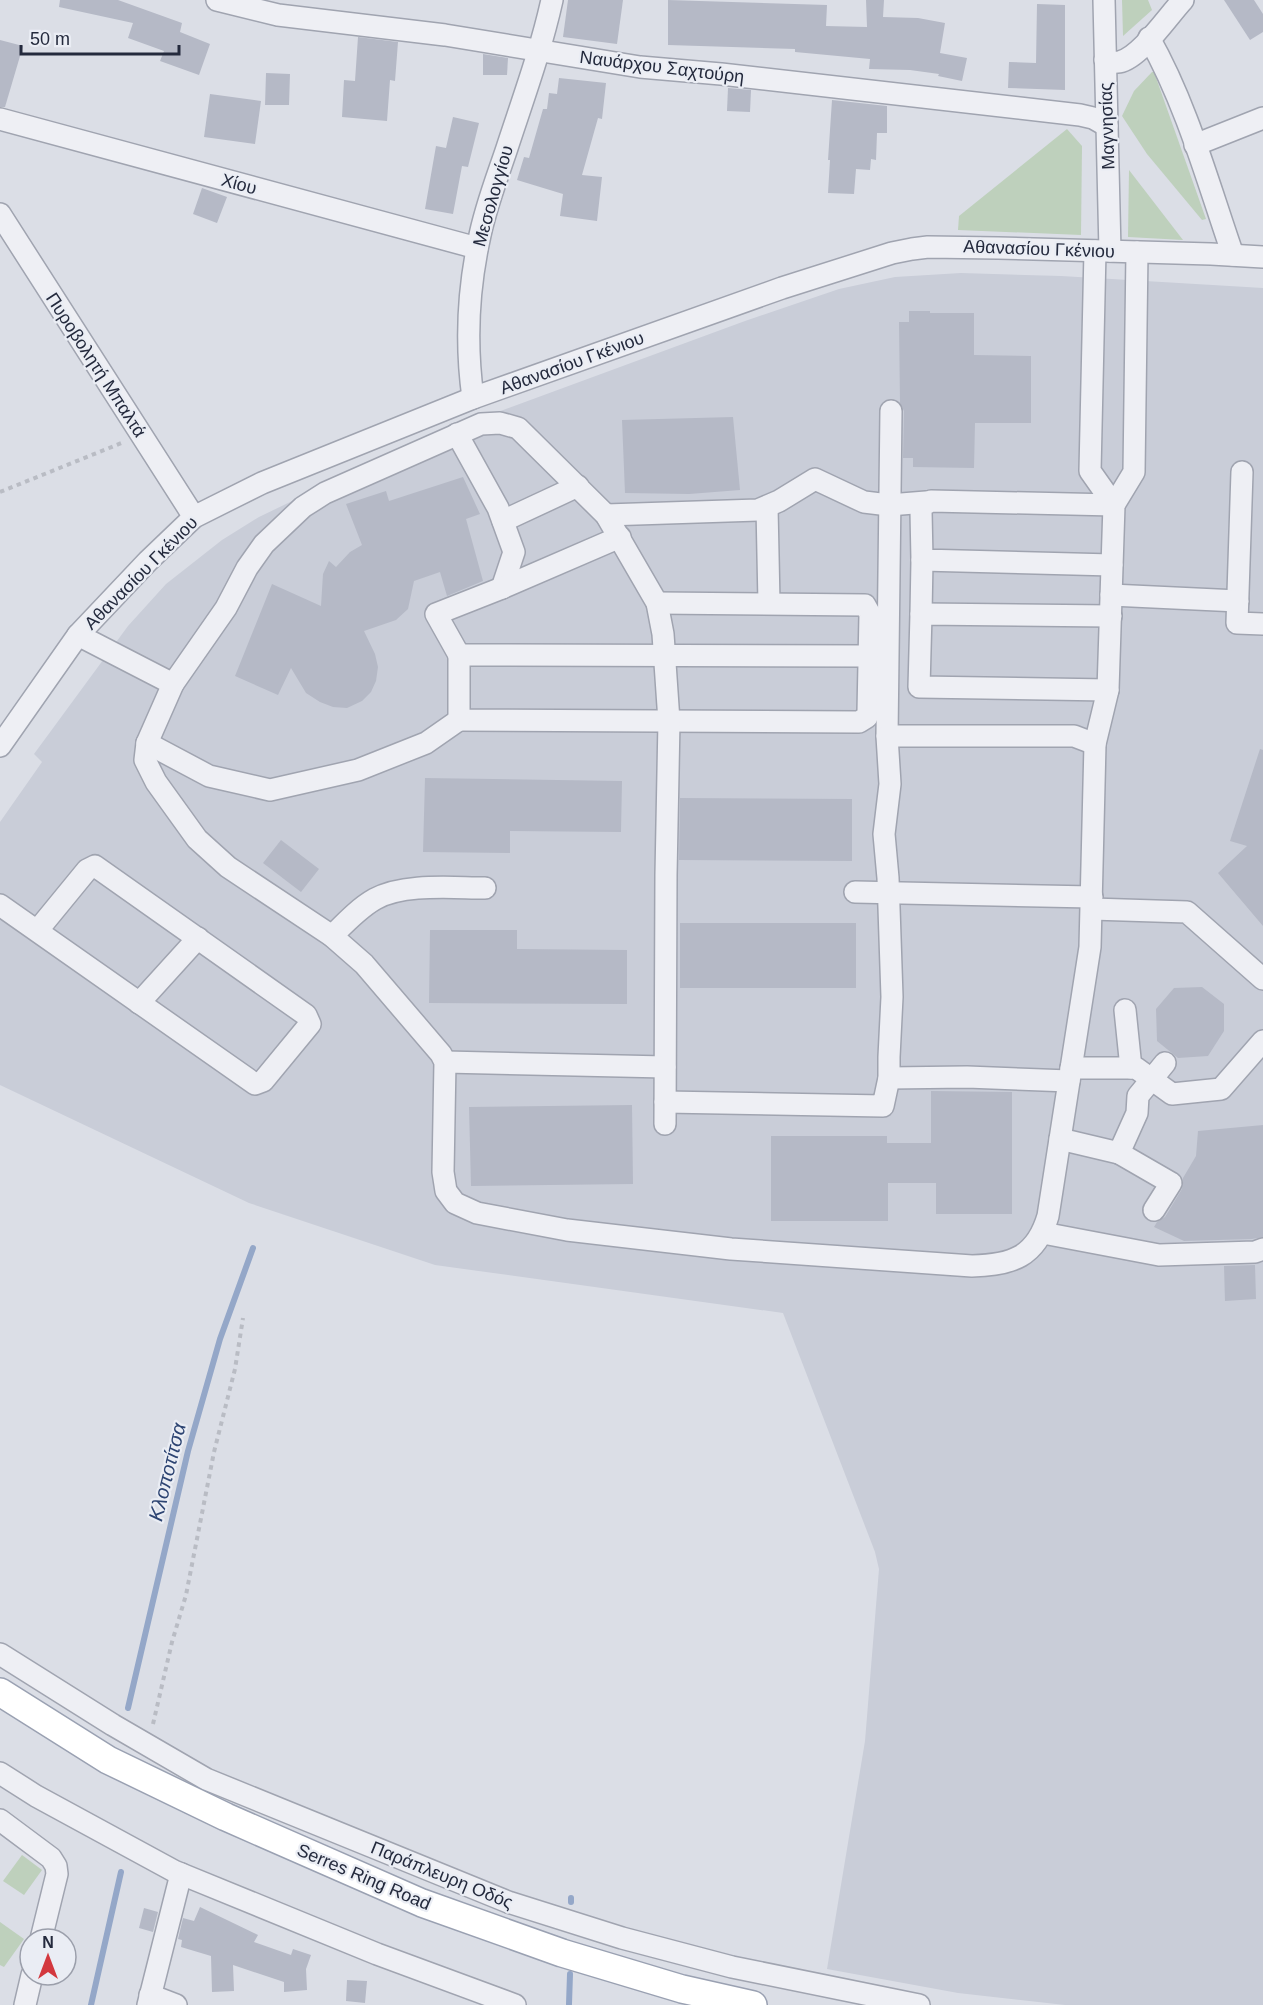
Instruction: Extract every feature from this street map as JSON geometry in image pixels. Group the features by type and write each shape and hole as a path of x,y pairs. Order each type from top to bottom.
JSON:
{"main road":[{"name":"Serres Ring Road","path":"0,1692 108,1760 226,1816 422,1903 562,1953 682,1989 753,2005"}],"street":[{"name":"Ναυάρχου Σαχτούρη","path":"217,0 278,15 446,35 640,67 743,76 1080,115 1093,118 1107,126"},
{"name":"Μεσολογγίου","path":"473,398 469,331 477,248 490,196 539,52 552,0"},
{"name":"Μαγνησίας","path":"1104,0 1107,126 1090,471 1114,505"},
{"path":"1105,60 1115,63 1124,60 1138,50 1183,0"},
{"path":"1149,38 1163,64 1195,146 1233,255"},
{"path":"1195,146 1263,118"},
{"name":"Χίου","path":"0,119 477,248"},
{"name":"Πυροβολητή Μπαλτά","path":"3,225 194,517"},
{"name":"Αθανασίου Γκένιου","path":"0,746 78,635 148,561 194,517 262,483 473,398 782,288 892,253 928,247 1263,257"},
{"path":"665,1124 669,721 663,634 657,603 606,515 518,428 500,423 482,424 325,493 303,507 264,544 247,568 226,608 173,684 147,743 145,760 156,782 197,839 228,867 332,936 372,972 441,1054 445,1062 442,1172 446,1191 455,1203 477,1213 567,1230 731,1249 972,1266 998,1264 1025,1254 1036,1244 1043,1233 1048,1216 1090,947 1095,744 1108,690 1114,505 1134,472 1137,252"},
{"path":"147,743 209,776 270,790 358,770 426,743 459,720 858,722 863,720 878,684 890,505 891,411"},
{"path":"457,434 498,508 514,552 502,588"},
{"path":"1242,472 1237,623 1263,624"},
{"path":"606,515 758,510 779,501 814,479 864,502 890,505 926,502 1114,505"},
{"path":"503,521 578,486"},
{"path":"919,687 921,511 926,502"},
{"path":"767,507 769,603"},
{"path":"459,720 459,655 436,614 620,537"},
{"path":"921,560 1112,565"},
{"path":"1111,595 1238,601"},
{"path":"657,603 865,605 870,614 869,656 878,684 887,736 890,784 884,834 892,997 890,1078 883,1106 665,1102"},
{"path":"921,614 1111,616"},
{"path":"78,635 173,684"},
{"path":"459,655 869,656"},
{"path":"878,684 919,687 1108,690"},
{"path":"887,736 1074,736 1095,744"},
{"path":"0,905 250,1082 255,1084 263,1081 310,1024 309,1018 95,866 87,870 37,931"},
{"path":"332,936 375,899 397,890 485,888"},
{"path":"855,892 1092,903 1187,912 1263,979"},
{"path":"139,1003 198,938"},
{"path":"1125,1010 1131,1068"},
{"path":"1159,1071 1172,1094 1221,1089 1263,1041"},
{"path":"445,1062 665,1067"},
{"path":"890,1078 1070,1075 1131,1068 1159,1071"},
{"path":"1119,1153 1137,1113 1138,1096 1159,1071"},
{"path":"1060,1139 1119,1153 1171,1183 1154,1210"},
{"path":"1043,1233 1159,1255 1255,1252 1263,1249"},
{"name":"Παράπλευρη Οδός","path":"0,1654 148,1746 206,1779 508,1902 622,1938 732,1967 918,2005"},
{"path":"0,1773 36,1796 182,1874 377,1954 515,2005"},
{"path":"0,1820 51,1858 56,1866 57,1874 44,1927"},
{"path":"176,2005 149,2000 182,1874"},
{"path":"25,2005 29,1987"}],"path":[{"path":"0,492 141,435"},
{"path":"148,1746 172,1642 186,1595 214,1452 236,1369 243,1318"}],"shaded area":[{"path":"961,273 1061,276 1263,288 1263,2005 1065,2005 958,1993 827,1969 865,1741 879,1569 875,1552 783,1313 435,1265 249,1203 0,1085 0,822 42,762 34,754 128,626 166,584 222,540 259,517 315,490 495,413 839,289 895,277"}],"green space":[{"path":"1122,0 1148,0 1152,10 1123,36"},
{"path":"1154,72 1206,219 1202,220 1147,154 1122,116 1134,91"},
{"path":"1067,129 1082,146 1081,235 958,230 959,216"},
{"path":"1129,170 1183,240 1128,237"},
{"path":"22,1855 42,1870 24,1895 3,1881"},
{"path":"0,1922 18,1935 18,1947 4,1967 0,1965"}],"building":[{"path":"60,0 118,0 182,23 180,32 210,44 199,75 160,61 164,51 128,38 133,23 59,7"},
{"path":"568,0 623,0 617,44 563,37"},
{"path":"668,0 827,5 826,26 867,27 866,0 884,0 883,17 918,18 945,23 940,53 967,58 962,81 938,76 939,74 910,70 869,69 870,59 795,52 795,49 668,45"},
{"path":"1224,0 1254,0 1263,14 1263,32 1250,40"},
{"path":"1037,4 1065,5 1065,90 1008,88 1009,62 1036,63"},
{"path":"358,37 398,42 395,81 390,80 387,121 342,117 344,80 355,81"},
{"path":"0,40 23,46 5,107 0,107"},
{"path":"483,54 508,58 507,75 483,75"},
{"path":"266,73 290,74 289,105 265,105"},
{"path":"559,78 606,83 602,119 598,118 582,175 602,177 597,221 560,216 563,194 517,180 524,157 529,158 543,109 547,109 549,93 557,94"},
{"path":"728,88 751,90 750,112 727,111"},
{"path":"210,94 261,101 255,144 204,137"},
{"path":"832,100 887,106 887,133 877,133 876,160 871,159 870,170 856,169 854,194 828,193"},
{"path":"453,117 479,123 468,167 462,166 453,214 425,209 436,146 446,148"},
{"path":"202,188 227,197 217,223 193,214"},
{"path":"909,311 974,313 974,355 1031,356 1031,423 975,423 974,468 913,467 913,458 903,458 904,411 900,403 899,322 909,322"},
{"path":"733,417 740,490 689,494 625,493 622,420"},
{"path":"463,477 480,514 466,519 483,581 447,596 440,572 414,581 408,609 396,620 364,631 375,654 378,667 376,681 371,692 362,701 347,708 333,707 320,702 306,693 291,668 278,695 235,676 272,584 321,606 323,574 329,561 336,567 350,552 362,545 346,504 386,491 389,501"},
{"path":"1260,749 1263,750 1263,926 1218,873 1247,846 1230,841"},
{"path":"425,778 622,781 621,832 510,831 510,853 423,852"},
{"path":"680,798 852,799 852,861 679,860"},
{"path":"281,840 319,869 301,892 263,863"},
{"path":"680,923 856,923 856,988 680,988"},
{"path":"430,930 517,930 517,949 627,950 627,1004 429,1003"},
{"path":"1202,987 1224,1004 1224,1031 1208,1056 1178,1058 1157,1041 1156,1009 1174,988"},
{"path":"931,1091 1012,1092 1012,1214 936,1214 936,1183 888,1183 888,1221 771,1221 771,1136 887,1136 887,1143 931,1143"},
{"path":"632,1105 633,1184 471,1186 469,1107"},
{"path":"1263,1125 1263,1237 1184,1241 1154,1227 1165,1217 1182,1189 1183,1178 1196,1156 1198,1131"},
{"path":"1255,1265 1256,1299 1225,1301 1224,1266"},
{"path":"200,1907 258,1935 254,1942 291,1955 293,1949 311,1955 306,1969 307,1990 284,1992 284,1982 233,1965 234,1991 212,1992 211,1956 181,1947 182,1940 178,1939 183,1918 194,1921"},
{"path":"144,1908 158,1912 153,1932 139,1928"},
{"path":"347,1980 367,1981 365,2003 346,2001"}],"waterway":[{"name":"Κλοποτίτσα","path":"128,1708 188,1451 220,1339 253,1248"},
{"name":"Κλοποτίτσα","path":"91,2005 121,1872"},
{"path":"569,2004 570,1974"}]}
